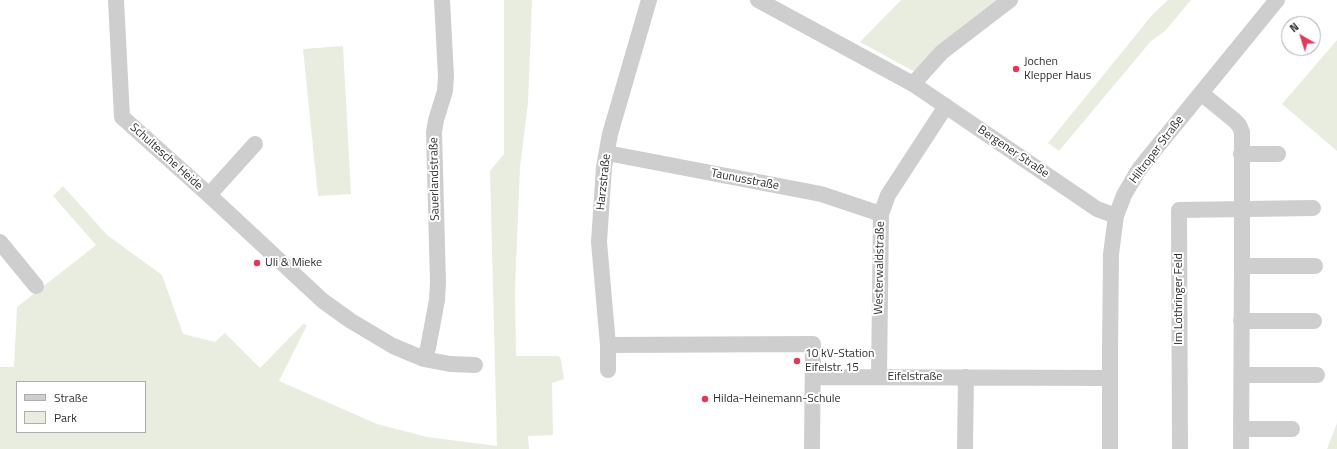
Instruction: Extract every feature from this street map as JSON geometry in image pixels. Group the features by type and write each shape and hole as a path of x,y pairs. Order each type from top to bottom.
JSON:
{"street":[{"name":"Schultesche Heide","path":"116,0 122,117 209,195 323,301 351,321 393,346 424,359 450,364 475,365"},
{"name":"Sauerlandstraße","path":"424,359 428,348 437,300 438,283 434,132 445,91 446,76 442,0"},
{"name":"Harzstraße","path":"608,370 608,345 599,242 604,167 610,134 648,0"},
{"name":"Bergener Straße","path":"758,0 849,48 912,84 1097,209 1116,216"},
{"path":"912,84 942,52 1010,0"},
{"name":"Hiltroper Straße","path":"1110,449 1111,254 1116,216 1124,195 1138,171 1277,0"},
{"path":"1201,93 1239,125 1242,132 1241,449"},
{"name":"Westerwaldstraße","path":"879,377 881,214 888,195 946,106"},
{"name":"Schultesche Heide","path":"209,195 255,144"},
{"name":"Taunusstraße","path":"607,153 821,194 881,214"},
{"path":"1241,154 1278,154"},
{"name":"Im Lothringer Feld","path":"1180,449 1179,210 1313,208"},
{"path":"0,242 36,286"},
{"path":"1242,266 1315,266"},
{"path":"1241,321 1314,321"},
{"path":"608,345 813,344 812,449"},
{"path":"1242,375 1317,375"},
{"name":"Eifelstraße","path":"812,377 1110,378"},
{"path":"965,449 966,377"},
{"path":"1241,429 1292,429"}],"green space":[{"path":"504,0 532,0 528,103 520,167 515,290 516,356 559,356 564,379 552,383 553,435 528,436 529,449 0,449 0,367 14,367 17,307 96,245 53,196 63,186 107,235 162,275 183,334 215,342 225,333 260,368 303,324 307,325 279,381 377,424 427,437 497,446 490,171 504,154"},
{"path":"901,0 999,0 915,72 860,42"},
{"path":"1168,0 1191,0 1165,31 1151,41 1059,151 1048,143 1153,14"},
{"path":"1337,40 1337,151 1282,104"},
{"path":"343,46 351,194 318,196 303,49"},
{"path":"1337,423 1337,449 1327,449"}],"place":[{"name":"Jochen Klepper Haus","path":"1016,69"},
{"name":"Uli & Mieke","path":"257,263"},
{"name":"10 kV-Station Eifelstr. 15","path":"797,361"},
{"name":"Hilda-Heinemann-Schule","path":"705,399"}]}
